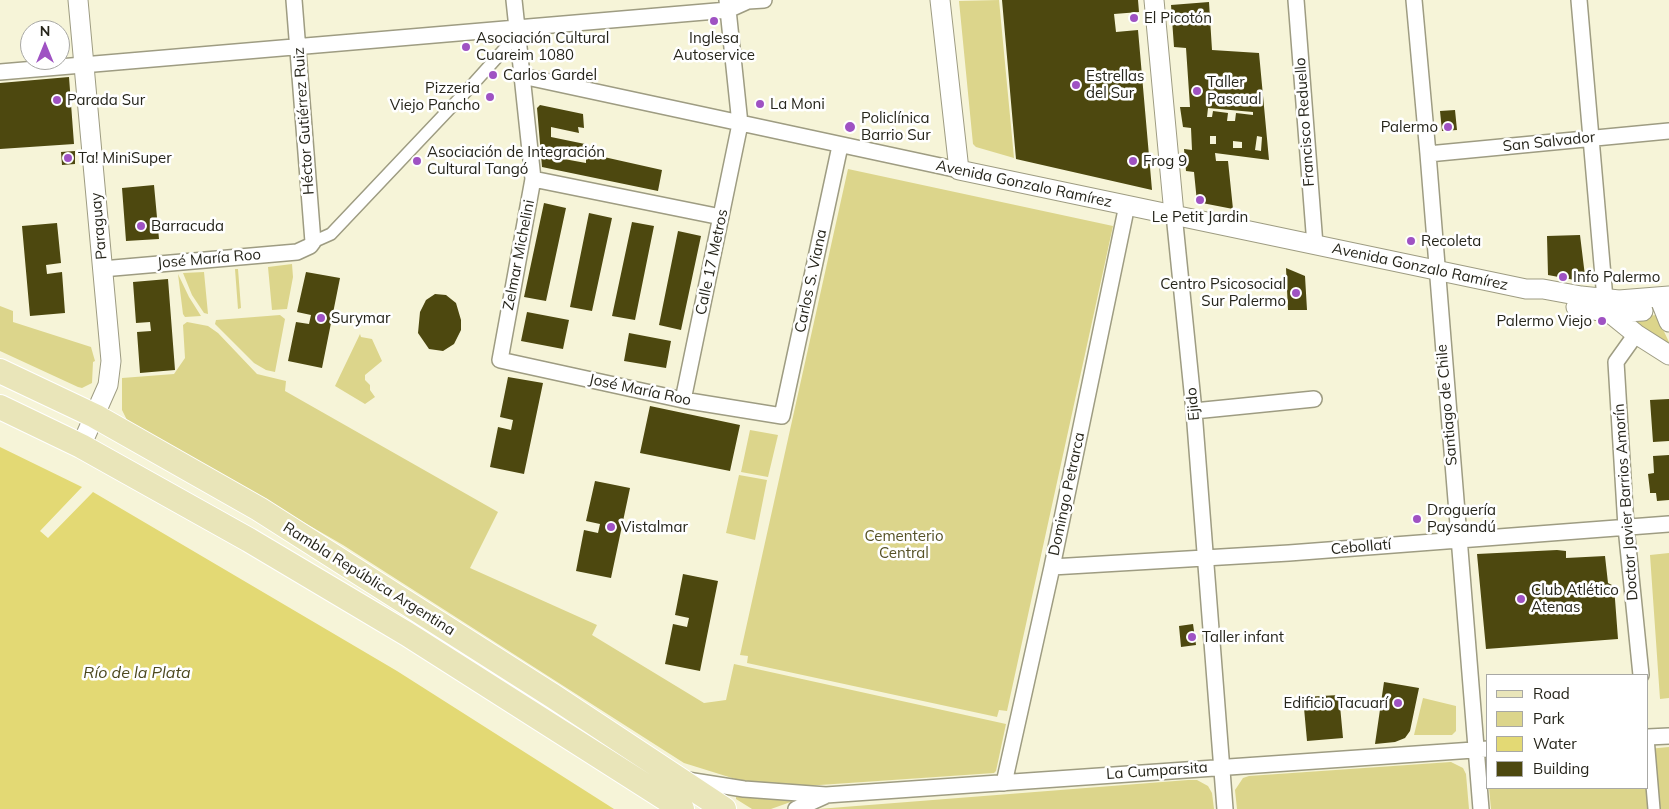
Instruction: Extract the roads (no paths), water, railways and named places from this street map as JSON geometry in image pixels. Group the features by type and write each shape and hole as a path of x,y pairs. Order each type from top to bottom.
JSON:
{"main road":[{"name":"Rambla República Argentina","path":"0,371 95,416 259,509 545,691 724,809"},
{"name":"Rambla República Argentina","path":"0,407 81,446 250,540 399,629 682,809"}],"street":[{"name":"Paraguay","path":"78,0 110,373 108,385 81,446"},
{"name":"Héctor Gutiérrez Ruiz","path":"294,0 313,242"},
{"name":"Zelmar Michelini","path":"500,360 534,179 514,0"},
{"path":"0,72 298,46 518,31 764,0"},
{"path":"940,0 959,170"},
{"name":"Ejido","path":"1154,0 1194,411 1225,809"},
{"name":"Francisco Reduello","path":"1296,0 1315,245"},
{"name":"Santiago de Chile","path":"1414,0 1458,539 1482,749 1481,809"},
{"path":"1579,0 1608,306 1636,334 1669,355"},
{"name":"Calle 17 Metros","path":"683,400 740,124 727,5"},
{"path":"313,242 331,234 474,83 518,31"},
{"name":"Avenida Gonzalo Ramírez","path":"522,76 840,146 1174,214 1436,272 1526,289 1543,289 1608,306 1666,306"},
{"name":"San Salvador","path":"1428,154 1669,131"},
{"name":"Carlos S. Viana","path":"782,416 840,146"},
{"path":"534,179 722,217"},
{"name":"Domingo Petrarca","path":"1004,783 1052,567 1127,205"},
{"name":"José María Roo","path":"102,268 297,252 308,249 313,242"},
{"name":"Doctor Javier Barrios Amorín","path":"1636,334 1616,362 1626,527 1641,674"},
{"name":"José María Roo","path":"500,360 683,400 782,416"},
{"path":"1194,411 1314,399"},
{"name":"Cebollatí","path":"1052,567 1206,558 1669,524"},
{"path":"1649,738 1669,736"},
{"name":"La Cumparsita","path":"677,778 744,789 826,795 1482,749"},
{"path":"1649,750 1654,809"},
{"name":"La Cumparsita","path":"796,809 826,795"}],"water":[{"name":"Río de la Plata","path":"0,447 82,487 40,531 48,538 93,492 397,671 614,809 0,809"}],"place":[{"name":"El Picotón","path":"1134,18"},
{"name":"Inglesa Autoservice","path":"714,21"},
{"name":"Asociación Cultural Cuareim 1080","path":"466,47"},
{"name":"Carlos Gardel","path":"493,75"},
{"name":"Estrellas del Sur","path":"1076,85"},
{"name":"Taller Pascual","path":"1197,91"},
{"name":"Pizzeria Viejo Pancho","path":"490,97"},
{"name":"Parada Sur","path":"57,100"},
{"name":"La Moni","path":"760,104"},
{"name":"Policlínica Barrio Sur","path":"850,127"},
{"name":"Palermo","path":"1448,127"},
{"name":"Ta! MiniSuper","path":"68,158"},
{"name":"Asociación de Integración Cultural Tangó","path":"417,161"},
{"name":"Frog 9","path":"1133,161"},
{"name":"Le Petit Jardin","path":"1200,200"},
{"name":"Barracuda","path":"141,226"},
{"name":"Recoleta","path":"1411,241"},
{"name":"Info Palermo","path":"1563,277"},
{"name":"Centro Psicosocial Sur Palermo","path":"1296,293"},
{"name":"Surymar","path":"321,318"},
{"name":"Palermo Viejo","path":"1602,321"},
{"name":"Droguería Paysandú","path":"1417,519"},
{"name":"Vistalmar","path":"611,527"},
{"name":"Club Atlético Atenas","path":"1521,599"},
{"name":"Taller infant","path":"1192,637"},
{"name":"Edificio Tacuarí","path":"1398,703"}],"park label":[{"name":"Cementerio Central","path":"904,544"}]}
